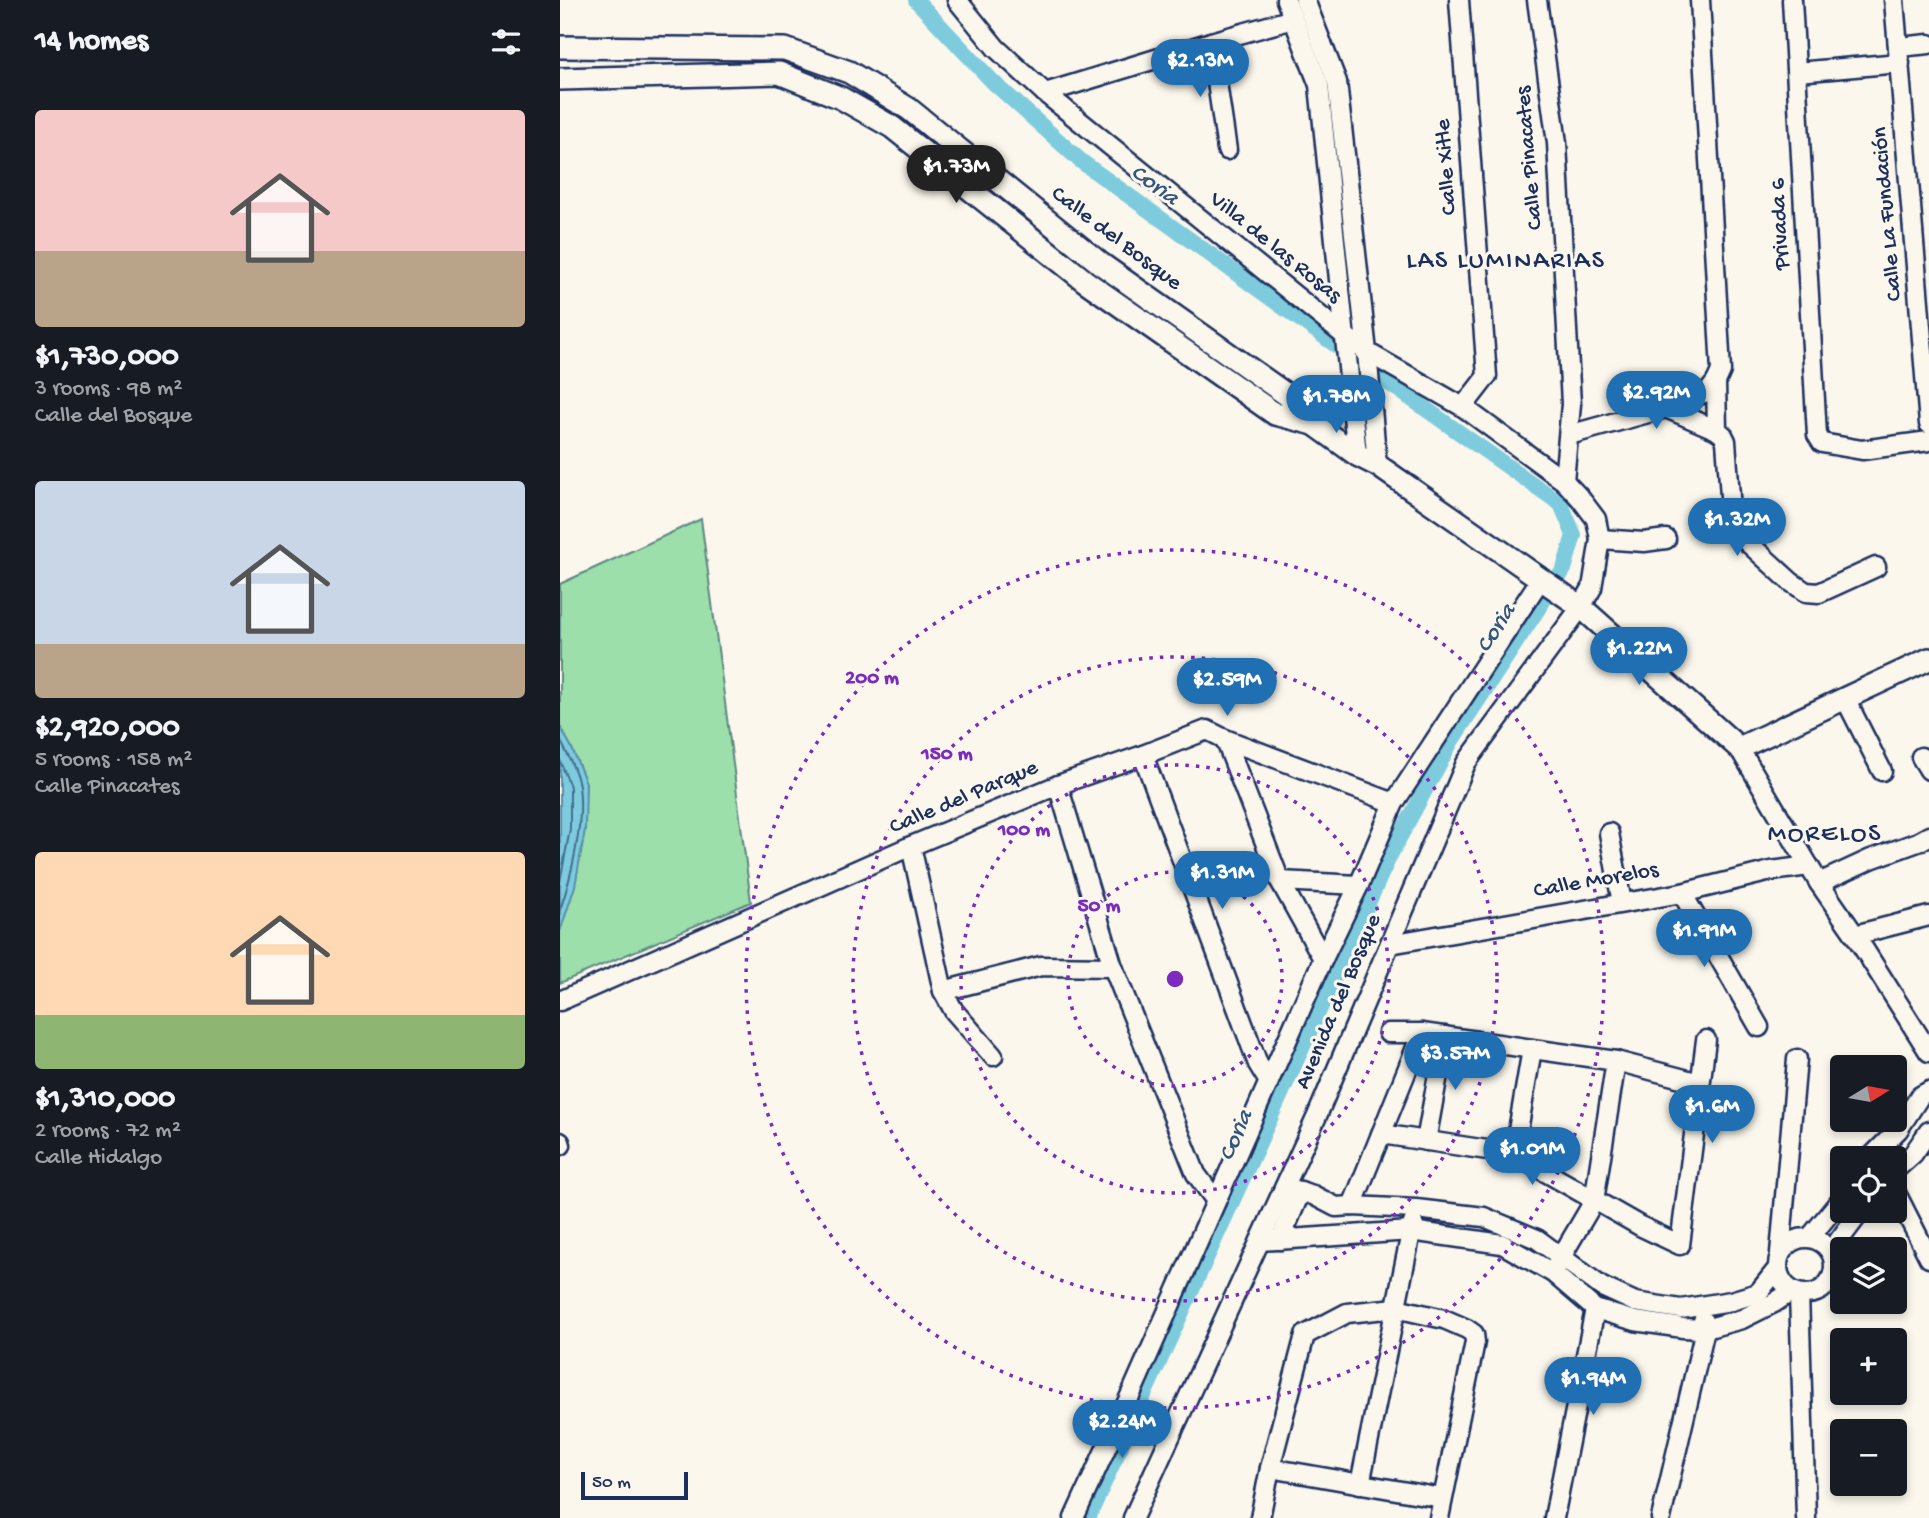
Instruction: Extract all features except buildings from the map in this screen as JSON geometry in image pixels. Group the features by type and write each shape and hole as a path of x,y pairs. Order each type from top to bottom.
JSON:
{"street":[{"path":"1286,0 1319,85 1353,411 1367,460"},
{"path":"1305,0 1337,82 1367,358 1372,422 1367,460"},
{"name":"Calle Xitle","path":"1459,0 1487,376 1463,407"},
{"name":"Calle Pinacates","path":"1537,0 1557,143 1571,404 1564,481"},
{"path":"1569,435 1666,408 1709,391 1721,370 1700,0"},
{"name":"Privada 6","path":"1792,0 1817,435 1822,443 1862,450 1929,441"},
{"name":"Calle La Fundación","path":"1894,0 1929,424"},
{"name":"Villa de las Rosas","path":"965,2 996,48 1045,93 1346,343 1367,358 1463,407 1564,481 1596,519"},
{"path":"1045,93 1293,19"},
{"path":"1211,42 1227,150"},
{"path":"1797,72 1900,55 1929,44"},
{"name":"Calle del Bosque","path":"560,47 785,49 849,72 909,109 1101,264 1287,394 1314,424 1558,592 1738,748"},
{"name":"Calle del Bosque","path":"560,79 779,73 841,98 892,127 1085,281 1275,414 1314,424"},
{"path":"1716,382 1717,430"},
{"path":"1666,408 1723,435 1726,441 1734,530 1791,582 1805,592 1819,593 1876,567"},
{"name":"Avenida del Bosque","path":"1133,1518 1260,1241 1293,1189 1317,1116 1466,763 1558,592 1592,588 1601,539 1596,519"},
{"path":"1601,539 1644,542 1666,539"},
{"path":"1074,1518 1394,803 1558,592"},
{"path":"1929,659 1738,748 1819,883 1929,1052"},
{"path":"1844,698 1882,771"},
{"name":"Calle del Parque","path":"560,1001 911,846 1058,785 1207,730 1394,803"},
{"path":"1225,739 1280,881 1323,959"},
{"path":"1143,755 1258,1064 1269,1082"},
{"path":"1058,785 1113,967 1196,1174 1216,1201"},
{"path":"1609,833 1622,903"},
{"path":"1819,883 1929,836"},
{"path":"911,846 943,991 954,1011 993,1056"},
{"name":"Calle Morelos","path":"1390,944 1682,893 1771,871 1809,866"},
{"path":"1280,881 1359,885"},
{"path":"1682,893 1759,1027"},
{"path":"1855,935 1929,916"},
{"path":"943,991 1041,966 1113,967"},
{"path":"1388,1033 1422,1033 1616,1061 1700,1083"},
{"path":"1352,1206 1422,1033"},
{"path":"1426,1141 1445,1036"},
{"path":"1381,1134 1514,1154 1594,1201 1680,1245 1706,1040"},
{"path":"1514,1154 1532,1049"},
{"path":"1797,1059 1779,1261 1783,1282 1796,1292 1806,1518"},
{"path":"1553,1273 1560,1255 1594,1201 1616,1061"},
{"path":"1882,1146 1898,1130 1920,1097 1929,1091"},
{"path":"1907,1159 1929,1131"},
{"path":"1280,1240 1293,1189 1313,1195 1336,1207 1416,1209 1484,1217 1537,1239 1602,1287 1635,1302 1681,1309 1758,1293 1793,1240 1811,1237 1827,1245 1830,1251"},
{"path":"1360,1484 1416,1209"},
{"path":"1811,1237 1830,1213"},
{"path":"1907,1215 1929,1258"},
{"path":"1841,1237 1852,1223"},
{"path":"1260,1241 1411,1231 1502,1244 1553,1273 1595,1309 1635,1321 1683,1328 1705,1329 1742,1319 1796,1292 1818,1292 1830,1282"},
{"path":"1661,1518 1705,1329 1699,1307"},
{"path":"1260,1518 1270,1468 1305,1335 1347,1313 1396,1308 1444,1320 1474,1334 1475,1342 1439,1518"},
{"path":"1554,1518 1595,1309"},
{"path":"1270,1468 1442,1498"}],"green space":[{"path":"701,519 751,902 560,983 560,584"}],"water":[{"path":"560,726 586,783 585,830 575,886 560,932"}],"waterway":[{"name":"Coria","path":"916,0 993,82 1082,162 1561,504 1574,535 1564,569 1452,740 1389,857 1088,1518"}],"district":[{"name":"LAS LUMINARIAS","path":"1506,262"},
{"name":"MORELOS","path":"1825,835"}]}
